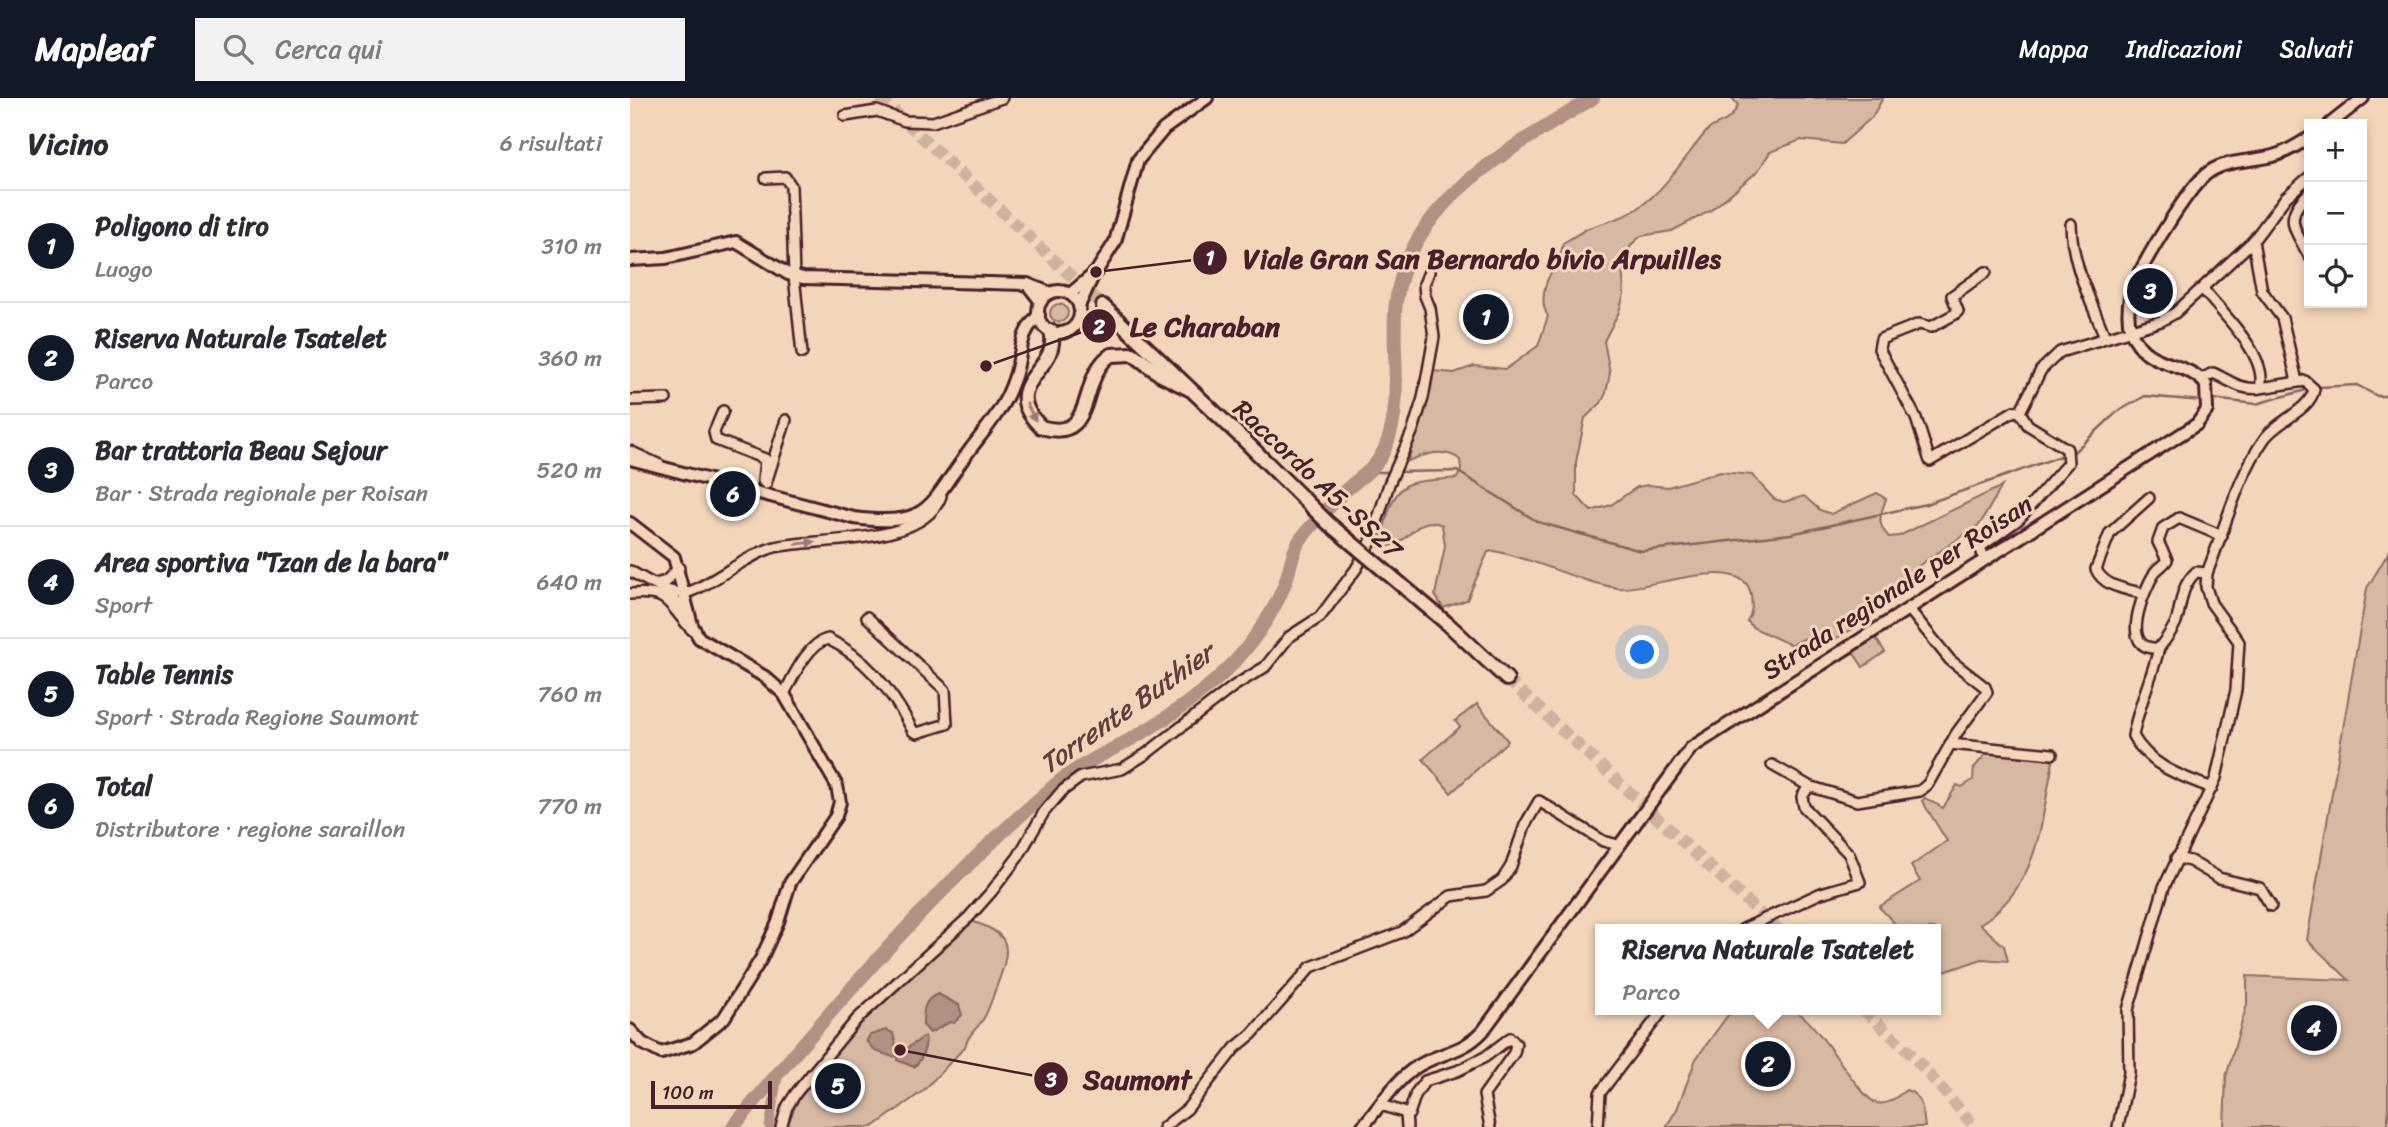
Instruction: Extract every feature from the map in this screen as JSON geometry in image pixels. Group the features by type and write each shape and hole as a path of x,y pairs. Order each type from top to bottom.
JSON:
{"highway":[{"name":"Raccordo A5-SS27","path":"1103,306 1328,523 1449,625 1507,679"},
{"path":"1048,329 1055,344 1051,354 1028,382 1024,396 1026,408 1041,427 1065,429 1075,423 1084,413 1095,370 1111,355 1133,354 1161,375 1189,389"}],"main road":[{"path":"1021,343 1035,328 1062,333 1075,326 1080,317 1079,306 1094,274 1115,242 1139,160 1164,129 1207,98"},
{"path":"2336,119 2362,98"},
{"path":"2201,379 2144,352 2130,329 2130,303 2135,283 2198,181 2217,167 2277,155 2304,141"},
{"path":"630,260 666,258 736,242 794,276 1027,284 1045,298"},
{"path":"1070,294 1094,274"},
{"path":"630,459 765,490 881,521 918,513 941,496 964,458 1001,412 1016,375 1021,343 1027,328 1039,316 1045,298 1060,291 1070,294 1079,306"},
{"path":"1039,316 1048,329"},
{"name":"Strada regionale per Roisan","path":"1362,1127 1413,1069 1464,1048 1483,1031 1691,748 2197,424 2207,410 2208,401 2201,379"},
{"path":"630,523 668,550 679,568 689,614 699,638 765,677 784,694 837,786 840,802 836,816 790,883 778,922 761,959 724,1018 693,1042 661,1054 642,1043 630,1030"}],"street":[{"path":"845,116 877,111 905,121 933,122 1002,98"},
{"path":"766,178 785,177 790,180 794,276 802,353"},
{"path":"2020,412 2048,361 2069,348 2168,318 2253,241 2279,205 2304,182"},
{"path":"2304,197 2292,216 2296,233 2304,247"},
{"path":"2071,224 2072,250 2078,273 2105,337"},
{"path":"2253,241 2262,291 2283,318 2297,381"},
{"path":"781,1127 787,1107 796,1093 856,1019 969,917 1018,857 1044,812 1062,791 1081,777 1122,769 1130,764 1234,686 1265,667 1289,637 1320,617 1356,569 1370,544 1389,484 1405,450 1423,398 1434,337 1430,308 1424,296 1424,284 1429,272"},
{"path":"1984,558 1980,547 2019,519 2068,454 2028,425 2020,412 2014,411 1930,461 1916,418 1879,349 1881,339 1919,324 1930,327 1955,314 1958,311 1952,296 1986,272"},
{"path":"2203,289 2255,355 2262,371 2260,388"},
{"path":"2118,1127 2129,1073 2129,1010 2164,887 2210,792 2236,690 2241,653 2236,634 2208,596 2207,573 2259,447 2267,434 2314,394 2310,382 2297,381 2260,388 2243,388 2213,373 2201,379"},
{"path":"630,400 666,399"},
{"path":"723,411 715,432 716,440 765,459 765,490"},
{"path":"765,490 786,420"},
{"path":"630,450 667,469"},
{"path":"630,571 655,584 684,593 692,592 740,562 774,548 870,538 931,513 941,496"},
{"path":"2144,594 2111,584 2099,576 2096,569 2110,533 2149,498"},
{"path":"2159,648 2147,648 2138,640 2134,631 2144,594 2155,573 2167,560 2158,542 2163,528 2179,518 2222,536"},
{"path":"655,584 666,581 679,568"},
{"path":"2207,573 2196,572 2180,597 2176,622 2159,648 2152,680 2136,718 2133,736 2150,758 2165,770 2210,792"},
{"path":"655,584 689,614"},
{"path":"630,594 655,592 663,596 699,638"},
{"path":"1772,765 1809,786 1857,801 1913,793 1928,784 1950,744 1987,692 1985,687 1950,660 1908,608"},
{"path":"784,694 809,655 822,640 828,639 869,669 892,692 913,731 917,733 947,724 945,690 867,617"},
{"path":"1950,744 2052,754"},
{"path":"1754,924 1821,893 1860,882 1849,854 1804,807 1802,797 1809,786"},
{"path":"1164,1127 1187,1109 1235,1048 1252,1034 1311,967 1402,932 1451,896 1486,891 1502,880 1511,866 1525,825 1539,801 1603,841 1618,845"},
{"path":"2176,858 2189,861 2219,878 2260,888 2271,906"},
{"path":"1598,1127 1601,1093 1659,1015"},
{"path":"1406,1115 1413,1109 1416,1093 1425,1081 1457,1071 1485,1058 1510,1038 1516,1044 1514,1053 1483,1095 1490,1127"},
{"path":"1381,1105 1406,1115"},
{"path":"1406,1115 1408,1127"}],"shaded area":[{"path":"1732,98 1883,98 1872,117 1842,144 1801,140 1770,152 1758,171 1710,211 1672,231 1641,236 1632,244 1622,262 1624,294 1619,312 1604,341 1610,373 1606,393 1601,403 1585,418 1576,462 1576,495 1591,511 1611,505 1637,487 1668,487 1720,472 1752,475 1774,499 1784,502 1804,496 1820,510 1831,514 1877,493 1886,499 1880,519 1882,528 1889,537 1899,536 2002,486 1980,524 1902,577 1907,589 1892,596 1860,625 1824,645 1814,634 1791,645 1754,628 1747,621 1752,609 1751,595 1745,582 1731,575 1692,576 1618,588 1494,551 1488,552 1467,600 1443,608 1435,595 1445,546 1442,525 1425,523 1398,543 1379,547 1389,510 1404,487 1423,481 1457,478 1461,470 1460,460 1448,454 1428,454 1408,461 1433,371 1454,373 1474,366 1506,369 1538,346 1548,316 1544,303 1545,288 1550,274 1559,263 1563,243 1591,227 1626,215 1647,201 1666,183 1706,132 1731,116 1738,105"},
{"path":"1059,304 1067,309 1068,313 1063,321 1059,322 1051,317 1050,313 1055,305"},
{"path":"2388,553 2388,1127 2224,1127 2226,1077 2247,1004 2247,976 2349,980 2307,940 2367,588"},
{"path":"1875,637 1885,652 1863,667 1853,652"},
{"path":"1477,704 1508,741 1451,793 1423,759 1460,727 1455,721"},
{"path":"1988,751 2046,755 2053,762 2040,831 2026,873 2000,909 1980,924 2004,946 2008,961 1982,959 1941,973 1941,924 1895,924 1879,907 1920,881 1911,866 1947,841 1922,801 1925,798 1943,808 1957,785 1962,787 1973,780 1974,768"},
{"path":"971,921 1000,935 1006,949 1003,968 989,1007 965,1047 923,1091 873,1127 787,1127 798,1099 878,1002"},
{"path":"938,994 959,1005 962,1015 954,1023 950,1022 930,1033 923,1025 924,1011 929,999"},
{"path":"1728,1015 1801,1015 1870,1099 1885,1103 1906,1090 1916,1095 1921,1104 1925,1127 1666,1127 1677,1109 1696,1059"},
{"path":"886,1030 893,1033 898,1054 925,1036 923,1053 914,1067 897,1060 897,1055 893,1057 875,1051 866,1041 870,1035"}],"waterway":[{"name":"Torrente Buthier","path":"733,1127 887,949 1011,824 1074,771 1189,702 1239,657 1275,605 1300,540 1337,499 1372,468 1385,448 1391,431 1396,394 1396,302 1405,265 1421,233 1443,205 1499,157 1593,98"},
{"path":"2320,387 2357,385 2377,396 2388,396"},
{"path":"2212,399 2256,404 2306,390"},
{"path":"1397,472 1457,471 1538,522 1641,551 1791,534 1926,504 2075,451 2117,412 2145,396 2202,401"},
{"path":"1371,472 1390,472"},
{"path":"769,1127 778,1076"}],"tunnel":[{"path":"880,98 1103,306"},
{"path":"1507,679 1772,924"},
{"path":"1869,1015 1912,1055 1975,1127"}],"place":[{"name":"Viale Gran San Bernardo bivio Arpuilles","path":"1096,272"},
{"name":"Bar trattoria Beau Sejour","path":"2150,291"},
{"name":"Poligono di tiro","path":"1486,317"},
{"name":"Le Charaban","path":"986,366"},
{"name":"Total","path":"733,494"},
{"name":"Area sportiva \"Tzan de la bara\"","path":"2314,1028"},
{"name":"Saumont","path":"900,1050"},
{"name":"Riserva Naturale Tsatelet","path":"1768,1064"},
{"name":"Table Tennis","path":"838,1086"}]}
